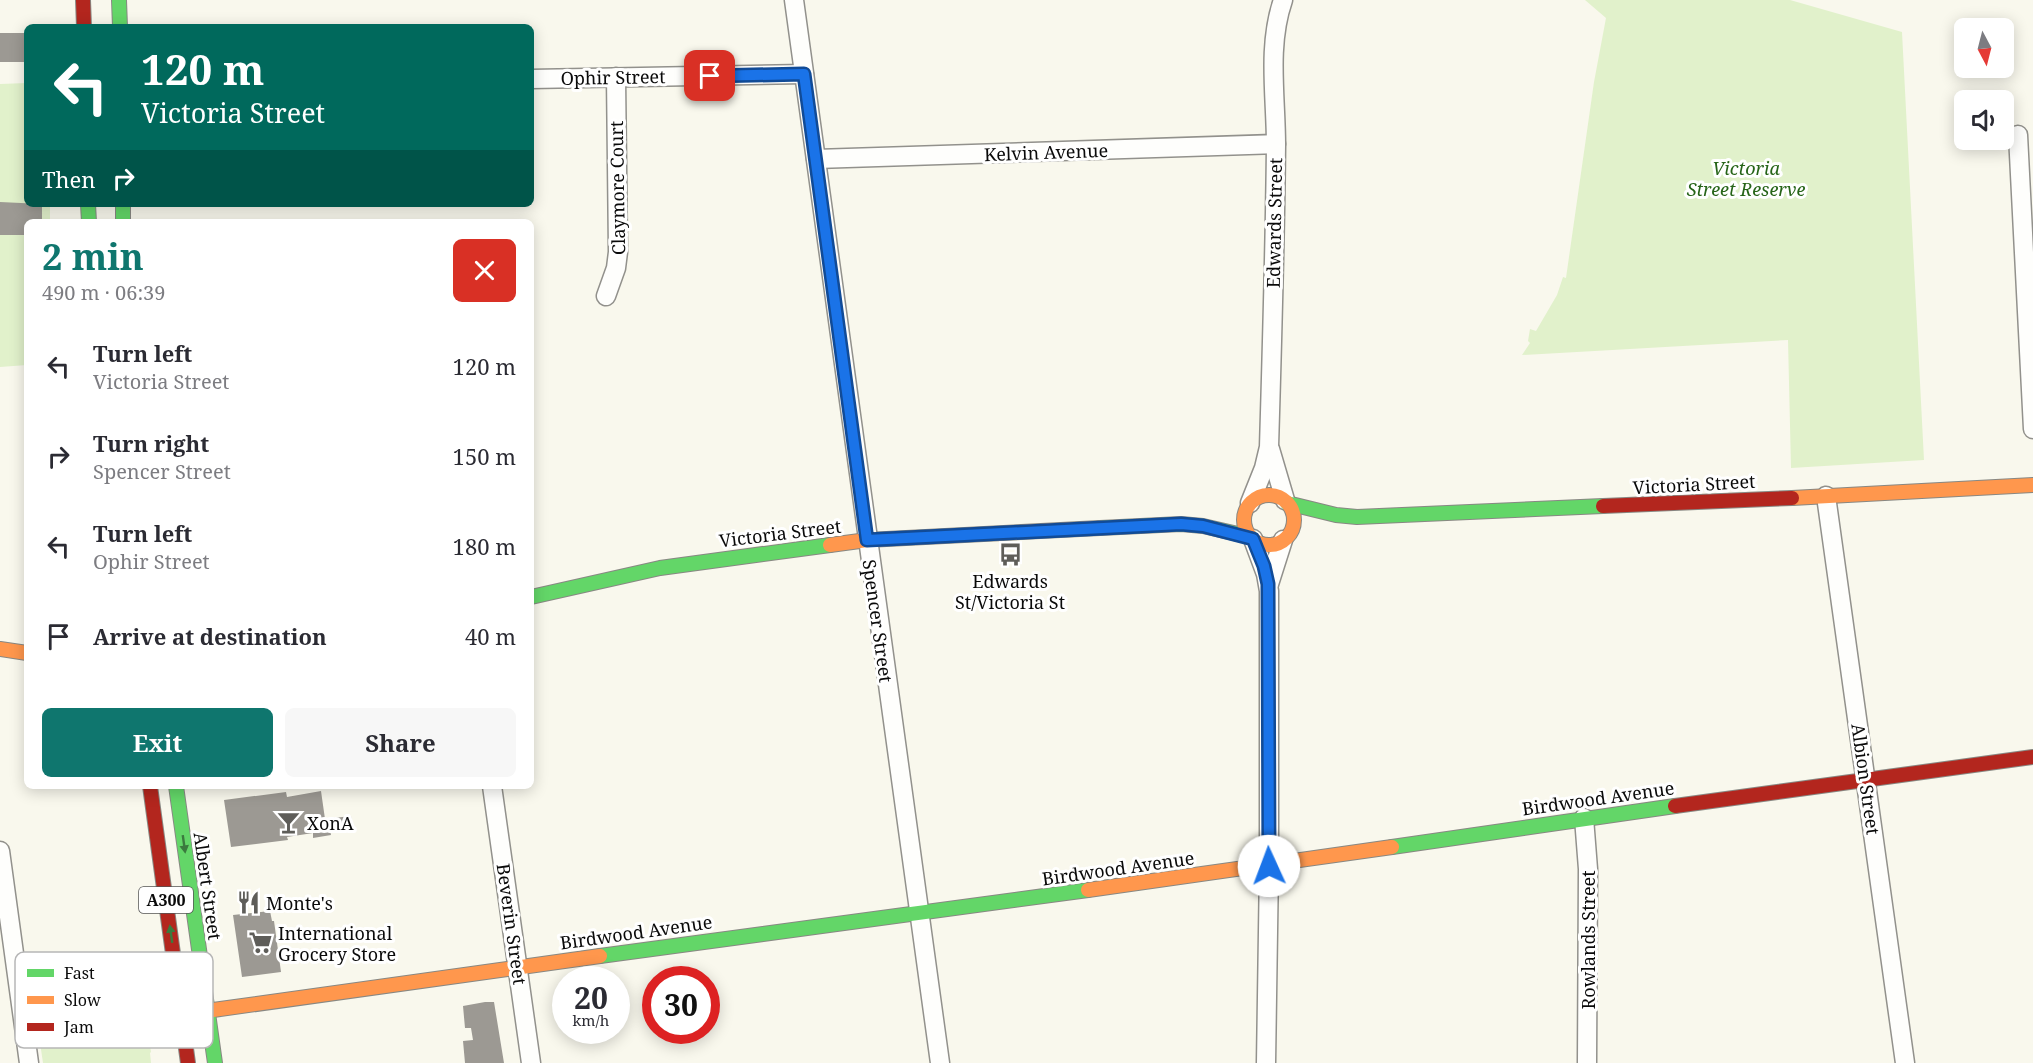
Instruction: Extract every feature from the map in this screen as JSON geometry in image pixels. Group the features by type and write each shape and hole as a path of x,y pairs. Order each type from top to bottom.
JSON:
{"main road":[{"path":"83,0 84,24"},
{"path":"119,0 120,24"},
{"name":"Victoria Street","path":"1284,539 1338,519 1357,517 1826,496 2033,484"},
{"path":"1267,495 1286,502 1293,513 1292,529 1284,539 1270,545 1262,544 1252,538 1245,527 1244,520 1250,504 1256,498 1267,495"},
{"name":"Victoria Street","path":"1286,502 1336,515 1357,517"},
{"name":"Victoria Street","path":"1181,524 1250,504"},
{"name":"Victoria Street","path":"534,596 660,568 867,540 1181,524 1203,526 1252,538"},
{"path":"0,649 24,648"},
{"path":"0,649 24,653"},
{"name":"Birdwood Avenue","path":"213,1010 1269,866 1584,818 2033,757"},
{"name":"A300","path":"150,789 173,952"},
{"name":"Albert Street","path":"176,789 199,952"},
{"name":"A300","path":"187,1048 189,1063"},
{"name":"Albert Street","path":"213,1048 215,1063"}],"street":[{"name":"Spencer Street","path":"794,0 940,1063"},
{"name":"Edwards Street","path":"1250,504 1264,468 1269,447 1276,144 1274,36 1283,0"},
{"name":"Ophir Street","path":"534,79 804,74"},
{"name":"Claymore Court","path":"606,296 616,268 618,252 615,77"},
{"path":"2018,135 2033,429"},
{"name":"Kelvin Avenue","path":"816,159 1276,144"},
{"name":"Edwards Street","path":"1269,447 1286,502"},
{"name":"Albion Street","path":"1826,496 1905,1063"},
{"path":"1252,538 1266,574 1269,591"},
{"path":"1266,1063 1269,591 1271,575 1284,539"},
{"name":"Beverin Street","path":"492,789 531,1063"},
{"name":"Rowlands Street","path":"1584,818 1588,869 1587,1063"},
{"path":"0,851 15,961"},
{"path":"27,1048 29,1063"}],"green space":[{"name":"Victoria Street Reserve","path":"1585,0 1790,0 1902,32 1924,460 1791,468 1788,340 1522,355 1530,343 1528,341 1530,329 1536,331 1557,295 1563,277 1566,278 1594,82 1606,18"},
{"path":"24,83 24,207 50,207 50,219 24,219 24,365 0,367 0,84"},
{"path":"41,1048 150,1048 151,1052 151,1063 43,1063"}],"building":[{"path":"0,33 24,33 24,62 0,62"},
{"path":"0,202 24,203 24,207 42,207 42,219 24,219 24,235 0,235"},
{"name":"XonA","path":"321,791 325,819 351,816 352,827 330,830 331,835 313,838 313,833 287,837 288,840 231,847 224,800 286,792 287,797"},
{"name":"International Grocery Store","path":"270,911 272,921 274,921 281,972 242,977 233,915"},
{"path":"494,1002 504,1063 465,1063 463,1041 473,1040 471,1028 465,1028 463,1006"}],"traffic: fast":[{"path":"119,0 120,24"},
{"path":"88,207 89,219"},
{"path":"123,207 123,219"},
{"path":"1287,503 1336,515 1357,517 1603,506"},
{"path":"1100,528 1181,524 1203,526 1251,537"},
{"path":"534,596 660,568 830,545"},
{"path":"176,789 199,952"},
{"path":"1392,847 1675,806"},
{"path":"600,956 1088,890"},
{"path":"213,1048 215,1063"}],"traffic: slow":[{"path":"1792,498 2033,485"},
{"path":"1269,495 1287,502 1294,520 1287,538 1269,545 1251,538 1244,520 1251,502 1269,495"},
{"path":"830,545 867,540 1100,528"},
{"path":"0,649 24,653"},
{"path":"1088,890 1392,847"},
{"path":"213,1010 600,956"}],"traffic: jam":[{"path":"83,0 84,24"},
{"path":"1603,506 1792,498"},
{"path":"1675,806 2033,757"},
{"path":"150,789 173,952"},
{"path":"186,1048 188,1063"}],"place":[{"name":"Edwards St/Victoria St","path":"1010,555"},
{"name":"XonA","path":"289,823"},
{"name":"Monte's","path":"248,903"},
{"name":"International Grocery Store","path":"260,943"}],"route":[{"path":"710,76 804,74 867,540 1102,526 1181,524 1203,526 1253,539 1268,579 1269,866"}]}
